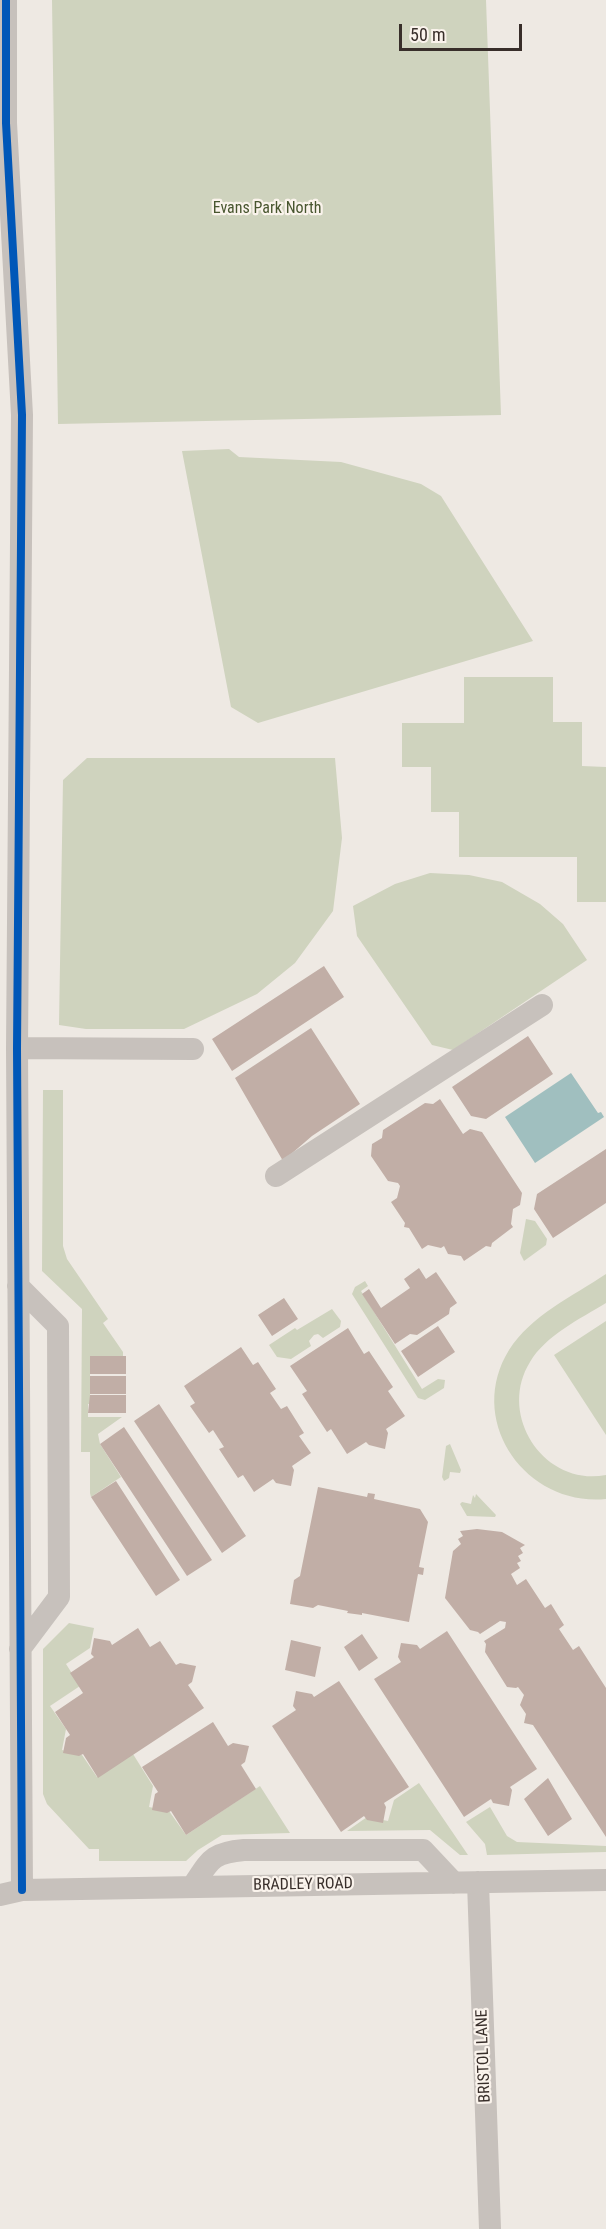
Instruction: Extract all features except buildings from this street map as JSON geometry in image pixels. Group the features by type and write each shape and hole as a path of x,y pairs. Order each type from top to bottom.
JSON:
{"street":[{"path":"6,0 6,123 22,415 9,992 17,1048 9,1098 9,1265 18,1286 58,1326 59,1597 13,1662"},
{"path":"276,1176 542,1005"},
{"path":"17,1048 193,1049"},
{"path":"11,1893 18,1286"},
{"path":"192,1887 209,1861 223,1852 244,1850 423,1850 454,1883"},
{"name":"BRADLEY ROAD","path":"11,1893 192,1887 606,1880"},
{"name":"BRISTOL LANE","path":"478,1882 490,2229"}],"green space":[{"name":"Evans Park North","path":"52,0 486,0 501,415 58,424"},
{"path":"229,449 239,457 341,462 421,484 441,496 533,641 258,723 231,707 182,451"},
{"path":"464,677 553,677 553,722 582,722 582,766 606,767 606,902 577,902 577,857 459,857 459,812 431,812 431,767 402,767 402,723 464,723"},
{"path":"87,758 335,758 342,838 333,911 295,963 257,994 184,1029 86,1029 59,1025 63,780"},
{"path":"430,873 469,875 502,882 540,904 563,924 587,960 453,1050 432,1045 357,936 353,906 395,884"},
{"path":"43,1090 63,1090 63,1246 67,1259 108,1319 103,1323 123,1352 123,1356 90,1356 88,1417 122,1417 98,1434 100,1444 121,1477 91,1497 90,1452 81,1452 82,1309 42,1271"},
{"path":"526,1219 535,1221 547,1239 546,1245 524,1261 520,1253"},
{"path":"606,1274 606,1303 564,1328 545,1344 530,1362 521,1383 519,1404 523,1424 532,1443 546,1458 563,1470 584,1476 606,1475 606,1499 577,1498 551,1489 529,1474 511,1454 499,1430 494,1404 497,1377 509,1350 528,1327"},
{"path":"365,1281 368,1286 361,1291 422,1389 438,1379 445,1380 444,1388 425,1400 418,1398 352,1294 355,1287"},
{"path":"332,1309 341,1321 340,1327 323,1338 318,1334 314,1335 309,1341 311,1346 291,1359 277,1357 269,1345 295,1328 297,1330"},
{"path":"606,1321 606,1435 554,1355"},
{"path":"450,1444 461,1470 460,1473 450,1472 449,1478 444,1481 442,1477 446,1446"},
{"path":"476,1494 496,1515 495,1517 467,1516 460,1504 462,1502 471,1504 473,1495 475,1498"},
{"path":"69,1623 94,1628 90,1648 66,1664 80,1686 50,1706 66,1729 62,1750 82,1755 97,1777 133,1754 153,1786 149,1807 169,1811 186,1835 260,1786 290,1833 222,1835 198,1850 186,1861 99,1861 99,1849 89,1849 47,1804 43,1794 43,1649"},
{"path":"419,1783 468,1855 460,1855 430,1830 347,1831 367,1817 388,1821 394,1800"},
{"path":"490,1807 507,1836 517,1842 606,1846 606,1852 487,1855 485,1844 466,1822"}],"water":[{"path":"571,1073 598,1113 601,1112 604,1117 535,1163 505,1117"}],"cycle path":[{"path":"6,0 6,123 22,415 17,1048 22,1890"}]}
